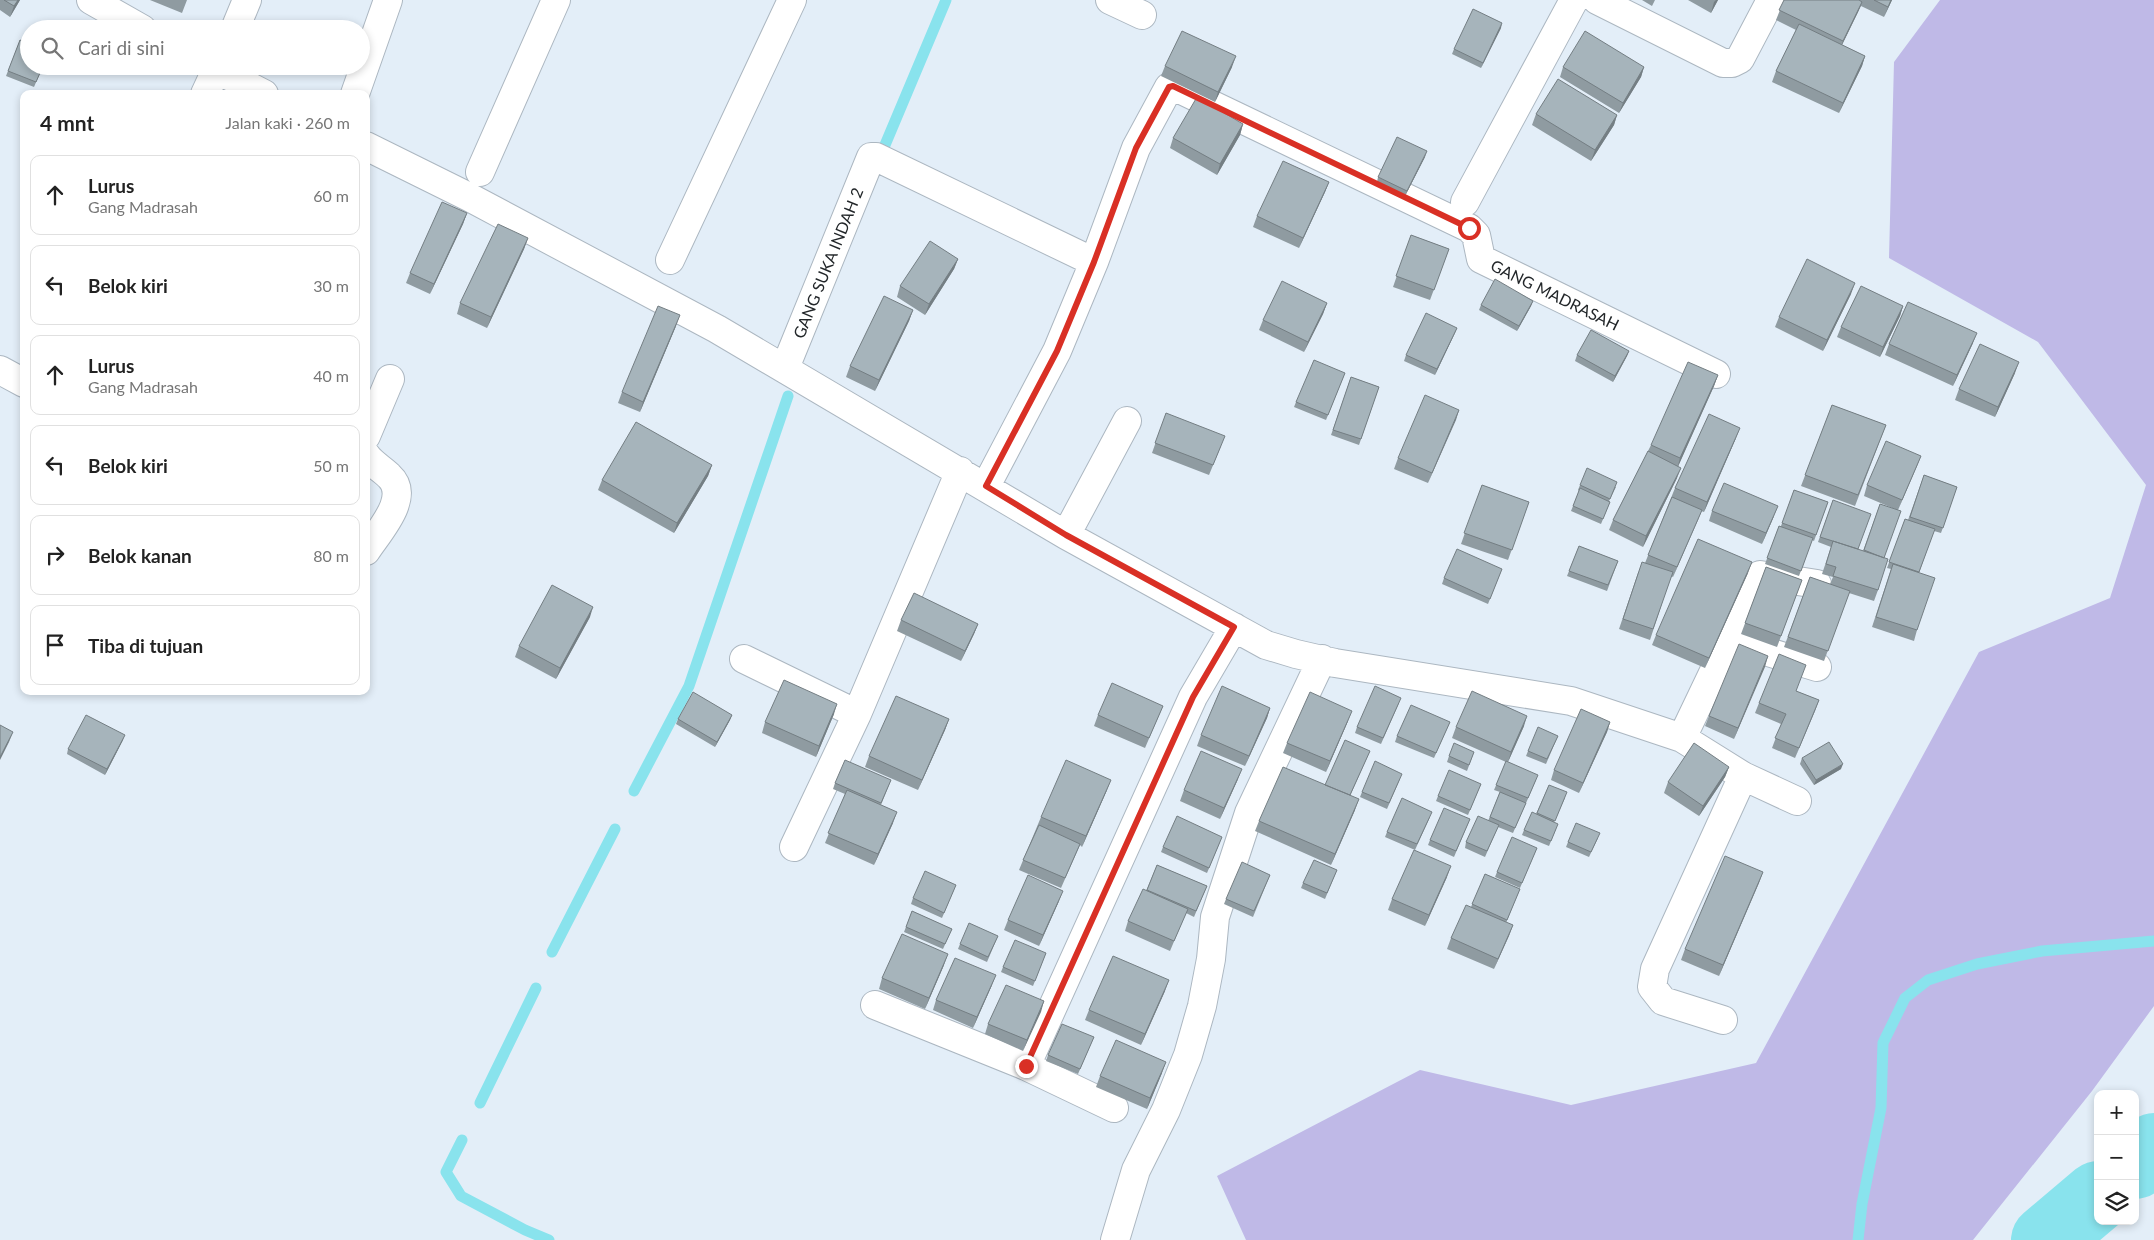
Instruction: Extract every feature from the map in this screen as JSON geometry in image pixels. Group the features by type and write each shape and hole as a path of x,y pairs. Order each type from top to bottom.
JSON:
{"street":[{"path":"239,20 247,0"},
{"path":"370,51 388,0"},
{"path":"480,172 556,0"},
{"path":"670,260 792,0"},
{"path":"1110,0 1142,15"},
{"path":"1465,202 1574,0"},
{"path":"1597,0 1724,63 1732,63 1740,59 1771,0"},
{"path":"106,4 129,20"},
{"path":"216,75 254,90"},
{"path":"356,90 362,75"},
{"name":"GANG MADRASAH","path":"1094,262 1136,148 1169,87 1173,86 1469,228 1476,235 1481,259 1716,374"},
{"path":"370,148 469,197 785,368 1066,535 1266,645 1322,660 1571,701 1682,738 1743,776 1797,801"},
{"name":"GANG SUKA INDAH 2","path":"785,368 871,157 876,157 1094,262"},
{"path":"986,486 1057,351 1094,262"},
{"path":"0,370 20,381"},
{"path":"370,426 390,379"},
{"path":"1066,535 1127,421"},
{"path":"370,458 390,476 397,487 397,496 396,504 370,545"},
{"path":"794,847 857,714 960,471"},
{"path":"1682,738 1760,575 1817,584"},
{"path":"1026,1066 1193,697 1234,627"},
{"path":"1729,640 1817,667"},
{"path":"744,659 857,714"},
{"path":"1115,1240 1136,1170 1166,1110 1188,1055 1202,1006 1211,959 1215,917 1249,813 1322,660"},
{"path":"1723,1020 1663,1001 1652,987 1655,969 1743,776"},
{"path":"875,1005 1026,1066 1114,1108"}],"shaded area":[{"path":"1940,0 2154,0 2154,1006 2092,1091 1973,1240 1246,1240 1217,1176 1420,1070 1571,1105 1756,1063 1979,652 2110,598 2146,485 2038,342 1889,258 1894,62"}],"building":[{"path":"4,0 18,0 14,6"},
{"path":"1784,0 1859,0 1862,2 1843,41 1779,10"},
{"path":"1874,0 1891,0 1888,7"},
{"path":"1473,9 1502,23 1483,63 1454,49"},
{"path":"1799,24 1865,56 1843,103 1776,71"},
{"path":"1182,31 1236,56 1218,92 1165,66"},
{"path":"1585,31 1644,67 1623,103 1563,67"},
{"path":"20,40 20,75 39,75 36,82 8,71"},
{"path":"1558,79 1617,115 1595,150 1536,114"},
{"path":"1197,97 1243,124 1220,164 1173,138"},
{"path":"1397,137 1427,151 1407,191 1378,177"},
{"path":"1283,161 1329,182 1303,238 1257,216"},
{"path":"442,202 467,213 434,284 410,273"},
{"path":"498,224 528,238 491,317 460,303"},
{"path":"1411,235 1449,249 1434,290 1396,276"},
{"path":"930,241 958,259 929,304 900,286"},
{"path":"1807,259 1855,283 1827,340 1779,317"},
{"path":"1495,279 1533,301 1519,326 1481,305"},
{"path":"1282,281 1327,303 1308,342 1263,320"},
{"path":"1861,286 1903,306 1883,347 1841,327"},
{"path":"884,296 913,310 879,380 850,366"},
{"path":"1908,302 1977,333 1957,375 1889,344"},
{"path":"658,306 680,315 643,402 622,392"},
{"path":"1426,313 1457,328 1437,369 1406,355"},
{"path":"1591,330 1629,351 1615,376 1577,355"},
{"path":"1980,344 2019,362 1998,407 1959,389"},
{"path":"1314,360 1345,373 1328,415 1296,402"},
{"path":"1688,362 1718,375 1680,458 1651,445"},
{"path":"1351,377 1379,387 1361,439 1333,430"},
{"path":"1425,395 1459,410 1432,473 1398,458"},
{"path":"1832,405 1886,425 1858,495 1805,475"},
{"path":"1166,413 1225,436 1213,465 1155,443"},
{"path":"1709,414 1740,428 1707,502 1675,488"},
{"path":"636,422 712,465 677,523 602,480"},
{"path":"1886,441 1921,456 1902,500 1867,485"},
{"path":"1648,451 1681,468 1646,536 1613,520"},
{"path":"1587,468 1617,482 1610,499 1580,485"},
{"path":"1924,475 1957,487 1943,528 1910,517"},
{"path":"1724,483 1778,506 1766,533 1712,511"},
{"path":"1482,485 1529,502 1512,550 1464,533"},
{"path":"1580,488 1610,502 1603,519 1573,506"},
{"path":"1794,490 1828,502 1816,535 1782,523"},
{"path":"1672,497 1702,510 1677,567 1648,555"},
{"path":"1833,500 1871,514 1858,549 1820,537"},
{"path":"1880,504 1901,511 1884,558 1864,550"},
{"path":"1905,519 1935,529 1919,572 1889,562"},
{"path":"1779,526 1813,538 1801,571 1767,558"},
{"path":"1698,539 1752,562 1709,658 1656,635"},
{"path":"1833,541 1888,559 1878,590 1833,576 1836,567 1826,564"},
{"path":"1579,546 1618,561 1608,585 1569,571"},
{"path":"1457,549 1502,569 1490,599 1444,578"},
{"path":"1642,562 1673,572 1653,629 1623,619"},
{"path":"1893,564 1935,578 1917,630 1876,617"},
{"path":"1766,567 1802,580 1781,636 1745,623"},
{"path":"1810,577 1850,591 1828,651 1788,637"},
{"path":"552,585 593,607 560,668 519,646"},
{"path":"914,593 978,624 965,651 901,620"},
{"path":"1739,644 1768,656 1738,728 1709,716"},
{"path":"1779,654 1806,665 1796,691 1819,700 1799,748 1775,738 1786,714 1759,703"},
{"path":"784,680 837,704 819,746 765,722"},
{"path":"1112,683 1163,706 1149,738 1098,715"},
{"path":"1222,686 1270,708 1249,756 1201,735"},
{"path":"1375,686 1401,698 1383,738 1357,727"},
{"path":"1472,691 1527,716 1511,752 1456,727"},
{"path":"693,692 732,715 717,742 678,719"},
{"path":"1310,692 1352,711 1330,761 1287,743"},
{"path":"896,696 949,719 922,780 869,756"},
{"path":"1411,705 1450,722 1436,753 1397,736"},
{"path":"1581,709 1610,722 1583,783 1554,770"},
{"path":"86,715 125,735 107,769 68,749"},
{"path":"0,725 13,732 0,757"},
{"path":"1538,727 1558,736 1547,759 1528,751"},
{"path":"1345,740 1370,751 1350,795 1325,785"},
{"path":"1829,742 1843,764 1816,780 1802,758"},
{"path":"1454,743 1474,752 1469,765 1449,756"},
{"path":"1694,743 1729,767 1703,806 1668,782"},
{"path":"1201,751 1242,769 1224,808 1184,790"},
{"path":"845,760 891,780 881,803 835,783"},
{"path":"1066,760 1111,780 1086,836 1041,817"},
{"path":"1375,761 1402,774 1389,803 1362,792"},
{"path":"1506,761 1538,775 1528,798 1496,785"},
{"path":"1283,767 1359,799 1335,854 1259,821"},
{"path":"1449,770 1481,784 1470,810 1438,796"},
{"path":"1549,785 1567,792 1555,821 1537,813"},
{"path":"847,790 897,812 878,854 828,833"},
{"path":"1500,792 1526,803 1515,828 1490,817"},
{"path":"1402,798 1432,812 1417,844 1387,832"},
{"path":"1444,808 1470,819 1456,851 1430,840"},
{"path":"1532,812 1558,824 1551,841 1524,830"},
{"path":"1177,816 1222,837 1209,868 1163,847"},
{"path":"1478,816 1499,825 1487,851 1466,842"},
{"path":"1576,823 1600,833 1591,852 1568,842"},
{"path":"1039,825 1080,844 1065,878 1023,860"},
{"path":"1512,837 1537,848 1522,883 1497,872"},
{"path":"1414,850 1451,866 1429,915 1392,899"},
{"path":"1725,856 1763,872 1723,965 1685,949"},
{"path":"1314,860 1337,870 1327,893 1303,883"},
{"path":"1242,862 1270,875 1254,911 1226,899"},
{"path":"1157,865 1207,886 1196,911 1147,890"},
{"path":"925,871 956,885 944,913 913,898"},
{"path":"1485,874 1520,889 1507,920 1472,904"},
{"path":"1028,875 1063,891 1043,935 1008,920"},
{"path":"1143,889 1188,909 1174,941 1128,921"},
{"path":"1466,905 1513,925 1498,959 1451,938"},
{"path":"912,911 952,929 945,944 906,927"},
{"path":"969,923 998,936 988,957 960,944"},
{"path":"902,934 948,954 929,998 882,978"},
{"path":"1015,940 1046,953 1035,981 1003,967"},
{"path":"1113,956 1169,980 1145,1034 1089,1010"},
{"path":"955,958 996,975 977,1017 936,1000"},
{"path":"1006,985 1044,1001 1027,1040 988,1024"},
{"path":"1062,1024 1094,1037 1080,1069 1048,1055"},
{"path":"1116,1040 1166,1062 1150,1098 1100,1076"}],"waterway":[{"path":"885,145 946,0"},
{"path":"634,791 689,686 788,396"},
{"path":"552,952 615,829"},
{"path":"1858,1240 1862,1204 1881,1108 1883,1043 1905,998 1928,980 1977,964 2042,951 2154,941"},
{"path":"480,1103 536,988"},
{"path":"462,1140 446,1172 461,1196 525,1230 549,1240"},
{"path":"2139,1161 2154,1148"},
{"path":"2046,1240 2094,1199"}],"route":[{"path":"1026,1066 1193,697 1234,627 1066,535 986,486 1057,351 1094,262 1136,148 1169,87 1173,86 1469,228"}]}
